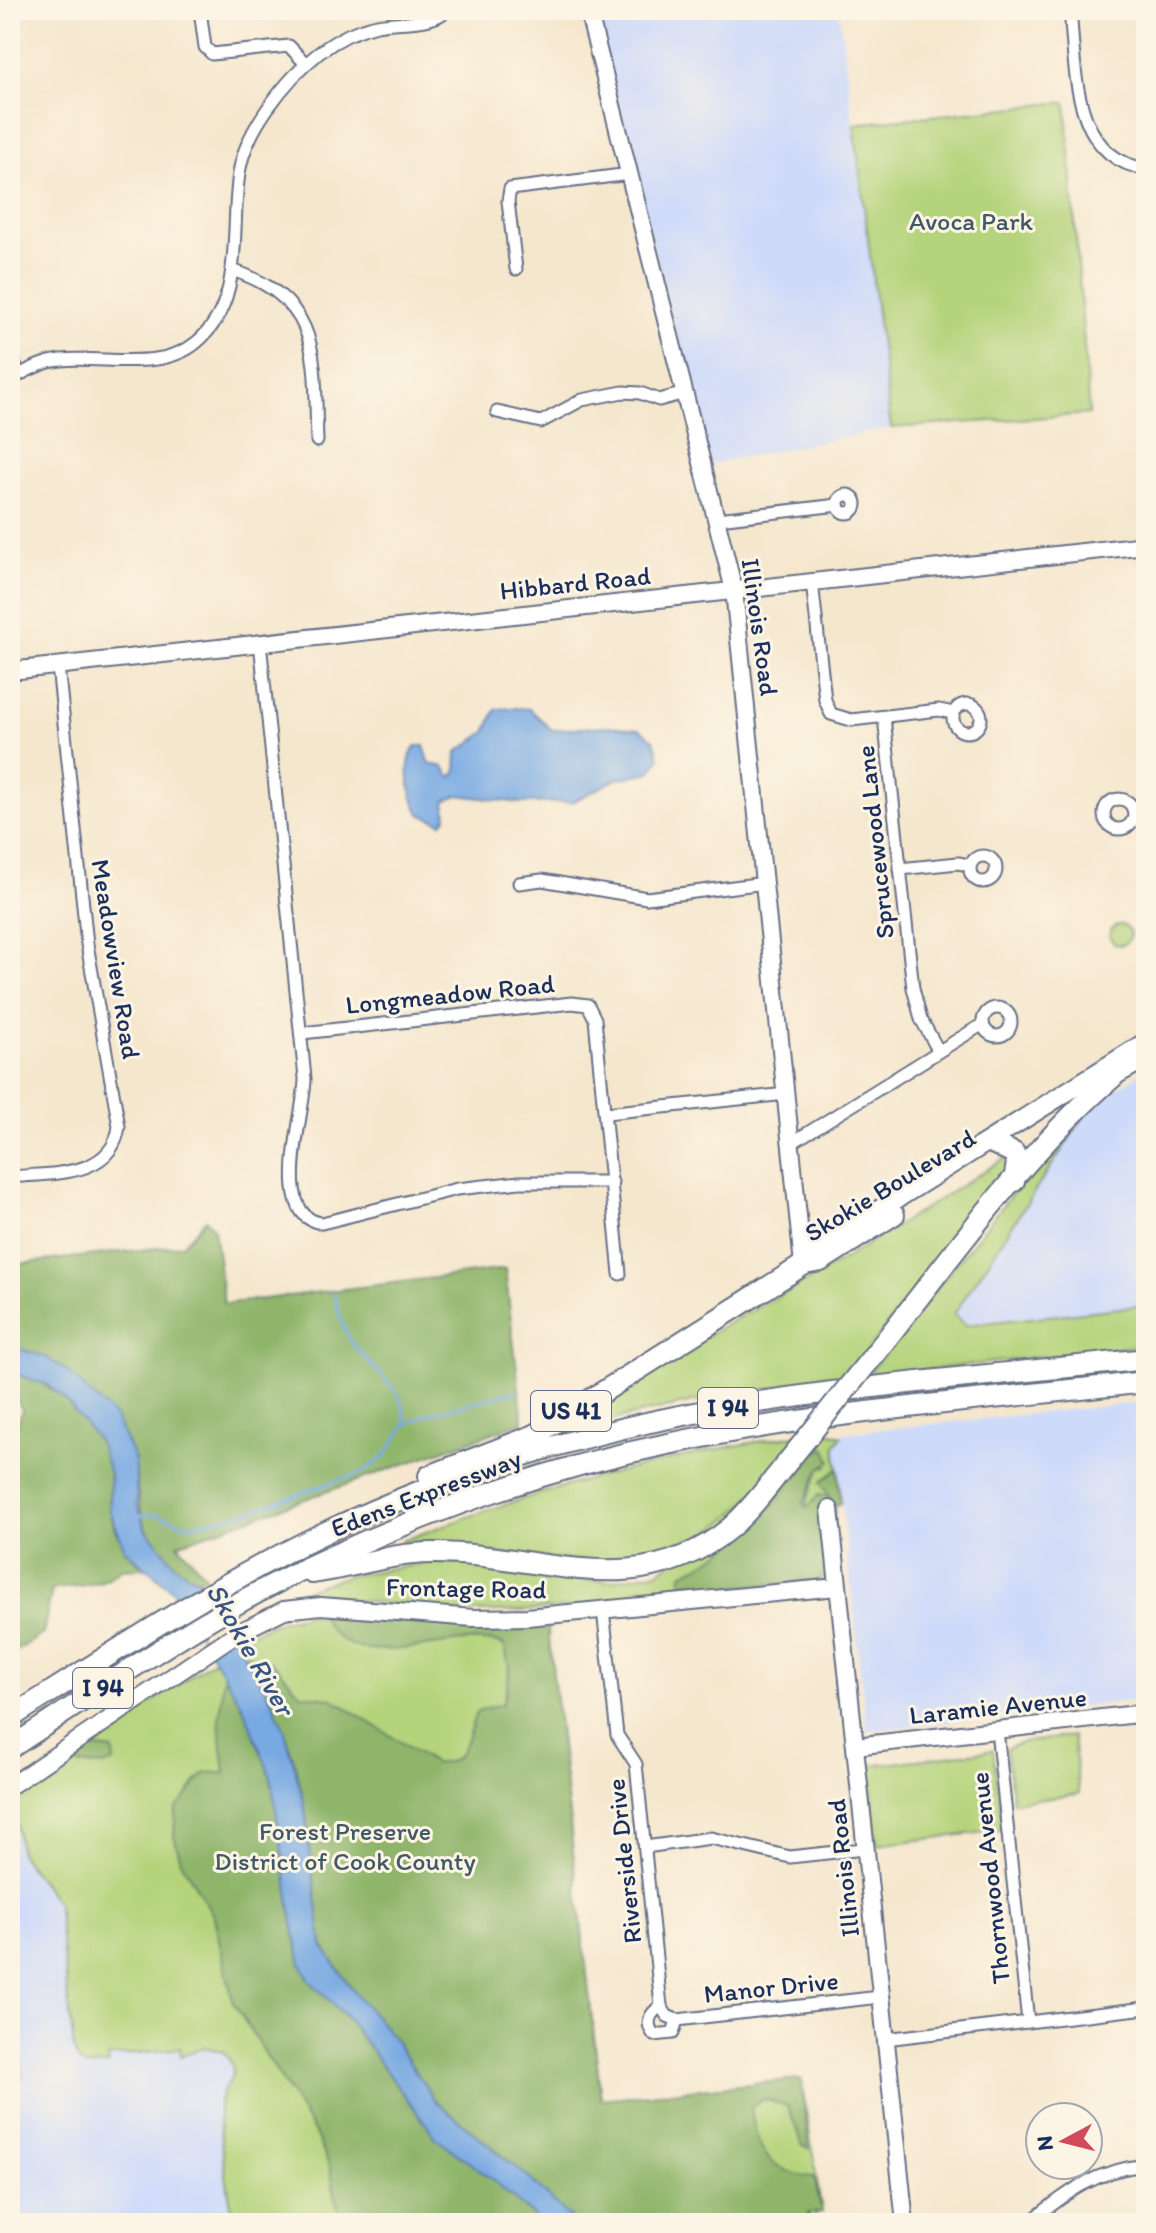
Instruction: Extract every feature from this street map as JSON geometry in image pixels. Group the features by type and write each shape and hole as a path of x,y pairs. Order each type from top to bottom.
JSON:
{"highway":[{"name":"US 41","path":"293,1576 429,1552 607,1573 644,1569 698,1550 730,1528 786,1464 1068,1116 1113,1077"},
{"path":"997,1144 1016,1158 1014,1181"},
{"name":"US 41","path":"326,1532 344,1512 535,1435 803,1265"},
{"name":"Edens Expressway","path":"10,1718 208,1594 326,1532 453,1481 531,1455 706,1411 1146,1359"},
{"name":"Edens Expressway","path":"10,1748 221,1614 370,1540 488,1493 662,1445 811,1418 1146,1382"}],"main road":[{"name":"Skokie Boulevard","path":"803,1265 821,1262 1146,1042"},
{"name":"Skokie Boulevard","path":"997,1144 1146,1058"}],"street":[{"path":"200,10 208,52 220,54 289,46 306,64"},
{"path":"10,347 14,378 47,363 154,358 190,347 214,321 232,270 238,175 245,150 266,110 306,64 327,46 363,28 434,18 447,10"},
{"name":"Illinois Road","path":"588,10 734,590 793,1142 803,1265"},
{"path":"1070,10 1080,96 1095,140 1114,158 1146,169"},
{"path":"516,269 508,201 512,187 630,174"},
{"path":"232,270 276,290 301,316 315,358 317,441"},
{"path":"497,412 541,422 576,403 596,397 631,392 659,400 685,393"},
{"path":"718,519 838,505"},
{"name":"Hibbard Road","path":"10,671 1146,545"},
{"name":"Sprucewood Lane","path":"812,581 831,714 844,720 884,717 913,988 921,1019 938,1050"},
{"path":"260,642 306,1089 293,1156 299,1203 310,1221 329,1222 418,1196 479,1186 520,1182 612,1182"},
{"name":"Meadowview Road","path":"10,1177 92,1165 112,1149 119,1126 87,944 58,666"},
{"path":"884,717 939,710 953,713"},
{"path":"900,869 958,863 969,865"},
{"path":"519,883 542,880 647,898 765,883"},
{"name":"Longmeadow Road","path":"302,1033 583,1004 591,1008 595,1019 606,1113 620,1274"},
{"path":"793,1142 983,1024"},
{"path":"606,1113 787,1094"},
{"name":"Illinois Road","path":"830,1509 905,2223"},
{"name":"Frontage Road","path":"10,1786 234,1635 266,1616 302,1606 474,1618 603,1610 837,1587"},
{"name":"Riverside Drive","path":"603,1610 617,1735 636,1764 668,2014"},
{"path":"1144,1714 1146,1752"},
{"name":"Laramie Avenue","path":"855,1746 1144,1714"},
{"name":"Thornwood Avenue","path":"997,1730 1028,2022"},
{"path":"645,1847 711,1838 790,1857 864,1849"},
{"name":"Manor Drive","path":"668,2014 880,1997"},
{"path":"885,2039 1146,2008"},
{"path":"1029,2223 1086,2179 1114,2169 1146,2165"}],"shaded area":[{"path":"703,10 839,10 891,428 709,464 596,22"},
{"path":"1146,1070 1146,1305 961,1323 956,1319 955,1309 1092,1104"},
{"path":"1146,1402 1146,1699 867,1731 835,1445 845,1433"},
{"path":"14,1797 13,1802 231,2041 250,2223 10,2223 10,2082 25,2079 10,1960 10,1800"},
{"path":"10,1960 25,2080 10,2082"}],"green space":[{"name":"Avoca Park","path":"1066,102 1089,414 891,428 854,124"},
{"path":"1120,925 1127,928 1130,935 1127,942 1120,945 1113,942 1110,935 1113,928"},
{"path":"1092,1104 954,1314 966,1325 1146,1305 1146,1345 866,1377 1075,1115"},
{"path":"1007,1157 1008,1170 846,1379 733,1393 562,1431 559,1426 730,1322 817,1276"},
{"path":"206,1219 214,1229 224,1304 505,1269 523,1422 178,1544 206,1577 193,1580 163,1553 147,1528 139,1500 135,1460 30,1352 10,1347 10,1265 182,1245"},
{"path":"10,1372 26,1376 56,1393 92,1430 107,1460 114,1526 143,1568 121,1569 97,1582 52,1590 43,1634 10,1655 10,1449 22,1410 15,1395 10,1393"},
{"path":"821,1433 842,1436 835,1445 838,1469 821,1482 830,1497 804,1508 820,1468 828,1466 818,1452 807,1449"},
{"path":"802,1434 747,1501 715,1529 674,1552 628,1564 403,1547 402,1541 451,1523 599,1477 700,1453"},
{"path":"825,1448 831,1461 820,1468 803,1504 807,1507 819,1495 830,1497 821,1482 838,1469 841,1503 835,1506 827,1576 820,1580 681,1592 683,1588 699,1582 681,1582 682,1574 713,1558 753,1526 802,1471 795,1465 807,1449 818,1452"},
{"path":"795,1465 802,1471 783,1490 764,1519 709,1562 682,1574 682,1582 699,1582 683,1588 681,1592 578,1606 499,1612 449,1611 354,1600 282,1602 281,1598 347,1576 431,1562 469,1563 579,1580 609,1581 658,1572"},
{"name":"Forest Preserve District of Cook County","path":"311,1614 485,1625 547,1621 601,2099 801,2079 822,2212 815,2213 816,2223 233,2223 219,2103 233,2068 223,2052 205,2047 181,2056 180,2048 108,2057 109,2064 88,2067 79,2062 74,2049 57,1903 20,1853 14,1797 256,1631 283,1620"},
{"path":"321,1614 485,1625 547,1621 601,2099 801,2079 809,2149 803,2146 788,2107 764,2099 751,2107 756,2135 767,2156 785,2170 814,2177 822,2212 808,2213 809,2223 575,2223 527,2176 436,2102 391,2035 352,1989 322,1945 304,1802 295,1763 271,1699 245,1654 272,1664 301,1694 331,1698 434,1763 445,1763 459,1755 477,1711 502,1704 509,1675 506,1653 504,1645 483,1641 404,1649 378,1650 354,1646 335,1635"},
{"path":"224,1674 243,1707 271,1777 292,1917 301,1964 310,1981 348,2019 437,2139 494,2181 541,2223 341,2223 329,2165 316,2135 233,2002 214,1917 181,1861 174,1836 176,1808 198,1780 208,1772 225,1773 219,1720"},
{"path":"1073,1736 1079,1794 1013,1802 1006,1749 1024,1742"},
{"path":"90,1747 113,1750 114,1762 103,1766 78,1765 77,1752"},
{"path":"993,1750 1003,1830 877,1845 869,1766"}],"water":[{"path":"496,709 530,709 552,730 608,726 640,729 654,740 660,759 650,772 617,779 572,802 521,803 458,795 445,801 447,816 442,823 420,814 413,798 408,770 416,746 424,746 430,764 444,767 453,776 457,752 486,732"},
{"path":"10,1347 44,1356 66,1370 115,1417 135,1460 137,1505 145,1528 176,1566 199,1581 271,1699 284,1728 304,1802 322,1945 352,1989 391,2035 436,2102 527,2176 575,2223 541,2223 494,2181 437,2139 348,2019 310,1981 301,1964 292,1917 271,1777 243,1707 173,1591 125,1550 110,1510 110,1475 99,1442 63,1397 47,1385 10,1372"}],"pier":[{"path":"200,1582 228,1626 204,1640 176,1596"}],"waterway":[{"path":"334,1293 348,1335 400,1399 405,1423"},
{"path":"138,1516 155,1514 188,1525 238,1515 363,1472 384,1457 405,1425 426,1415 515,1391"}],"water label":[{"name":"Skokie River","path":"251,1649"}]}
